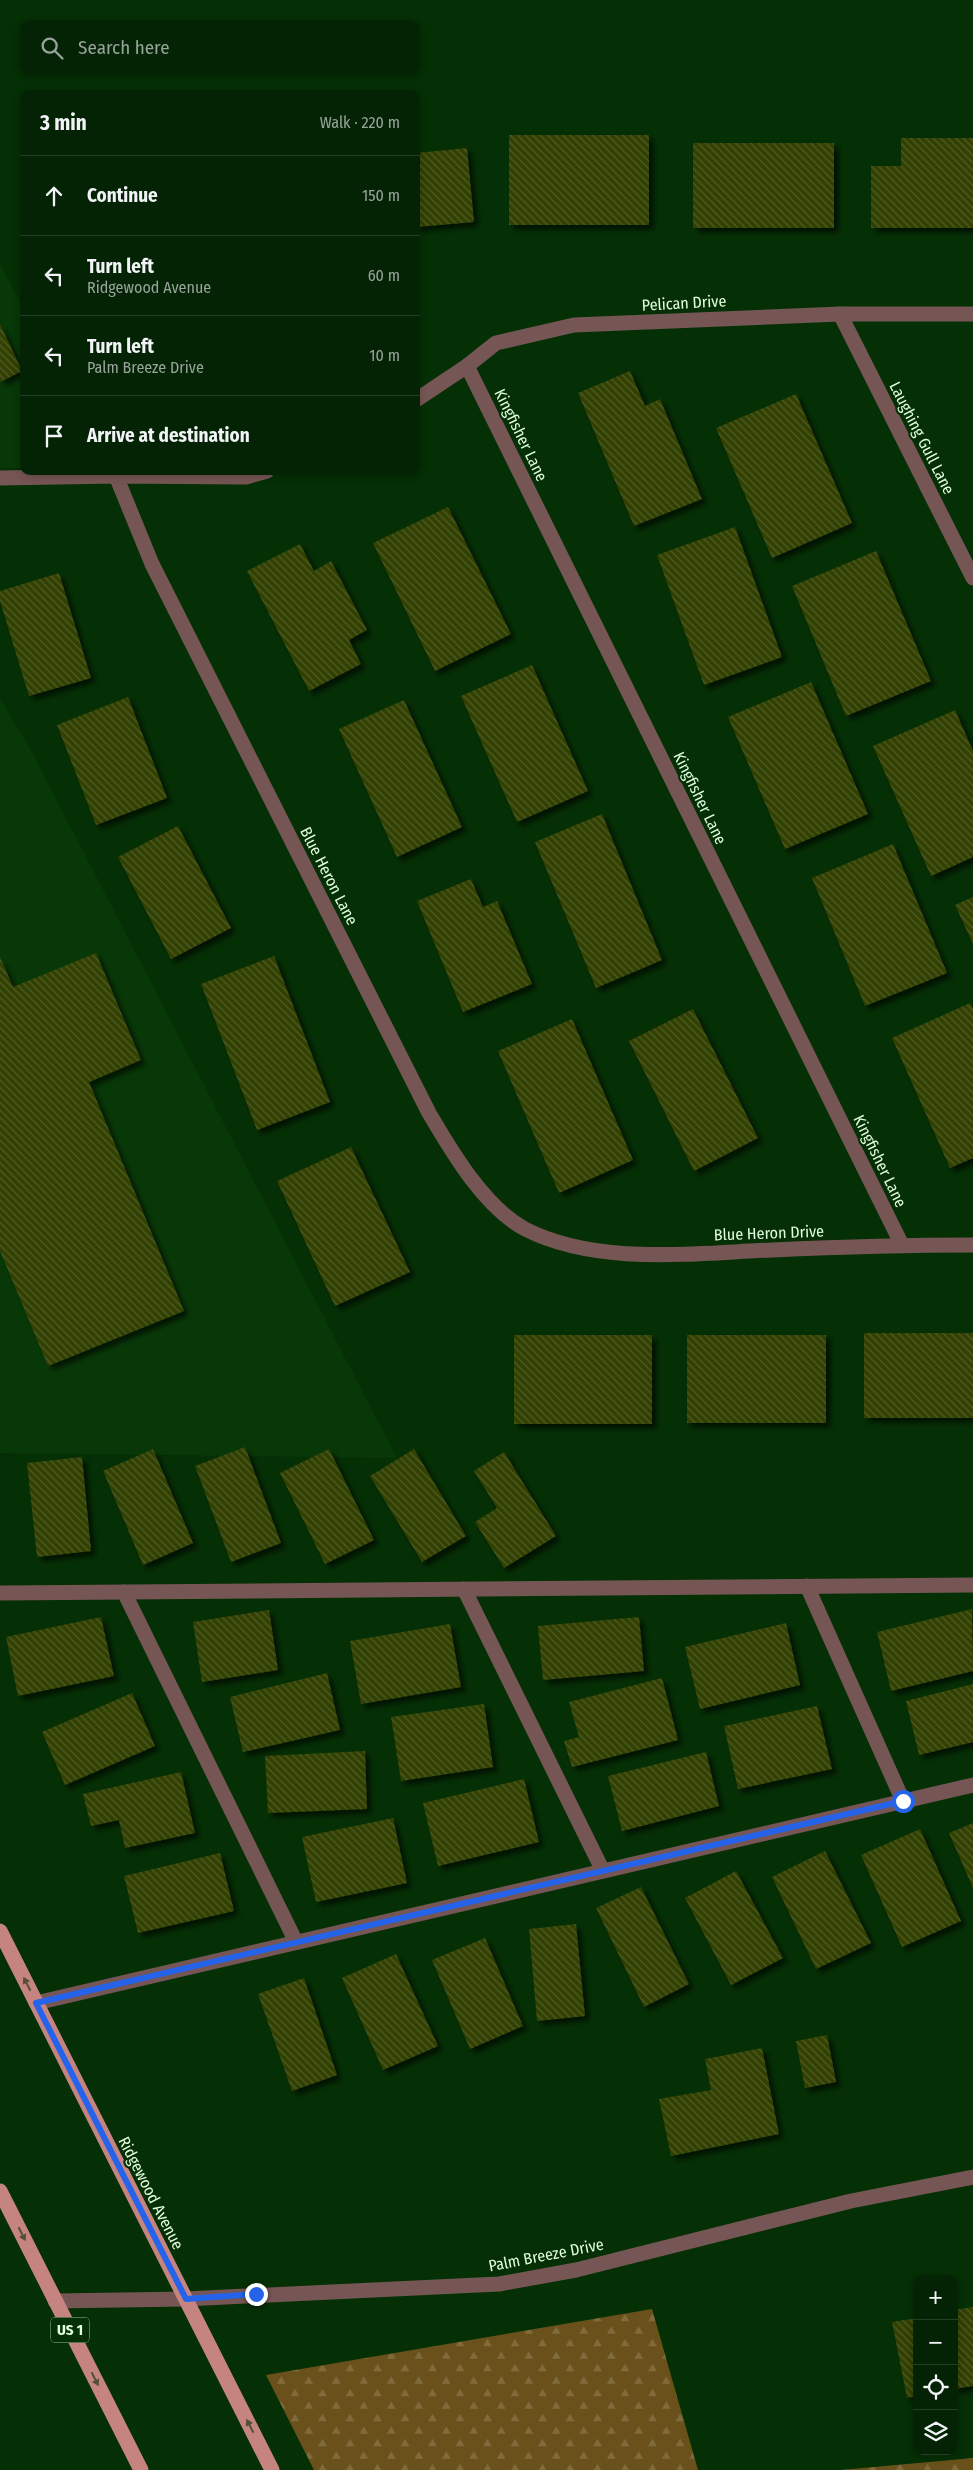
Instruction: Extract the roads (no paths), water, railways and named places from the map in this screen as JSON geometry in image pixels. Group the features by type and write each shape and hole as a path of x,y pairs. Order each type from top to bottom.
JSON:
{"main road":[{"name":"Ridgewood Avenue","path":"0,1931 272,2470"},
{"name":"US 1","path":"0,2191 141,2470"}],"street":[{"name":"Pelican Drive","path":"420,397 467,366 496,343 574,325 840,314 973,314"},
{"name":"Laughing Gull Lane","path":"840,314 973,578"},
{"name":"Kingfisher Lane","path":"467,366 902,1245"},
{"path":"0,478 116,476 246,477 253,475"},
{"name":"Blue Heron Lane","path":"116,476 156,573 429,1114 455,1159 492,1202 524,1228 567,1245"},
{"name":"Blue Heron Drive","path":"567,1245 630,1254 902,1245 973,1245"},
{"path":"0,1593 973,1585"},
{"path":"807,1586 903,1801"},
{"path":"464,1589 603,1871"},
{"path":"124,1592 296,1942"},
{"path":"36,2003 973,1785"},
{"name":"Palm Breeze Drive","path":"55,2301 186,2299 499,2284 576,2270 850,2201 973,2177"}]}
